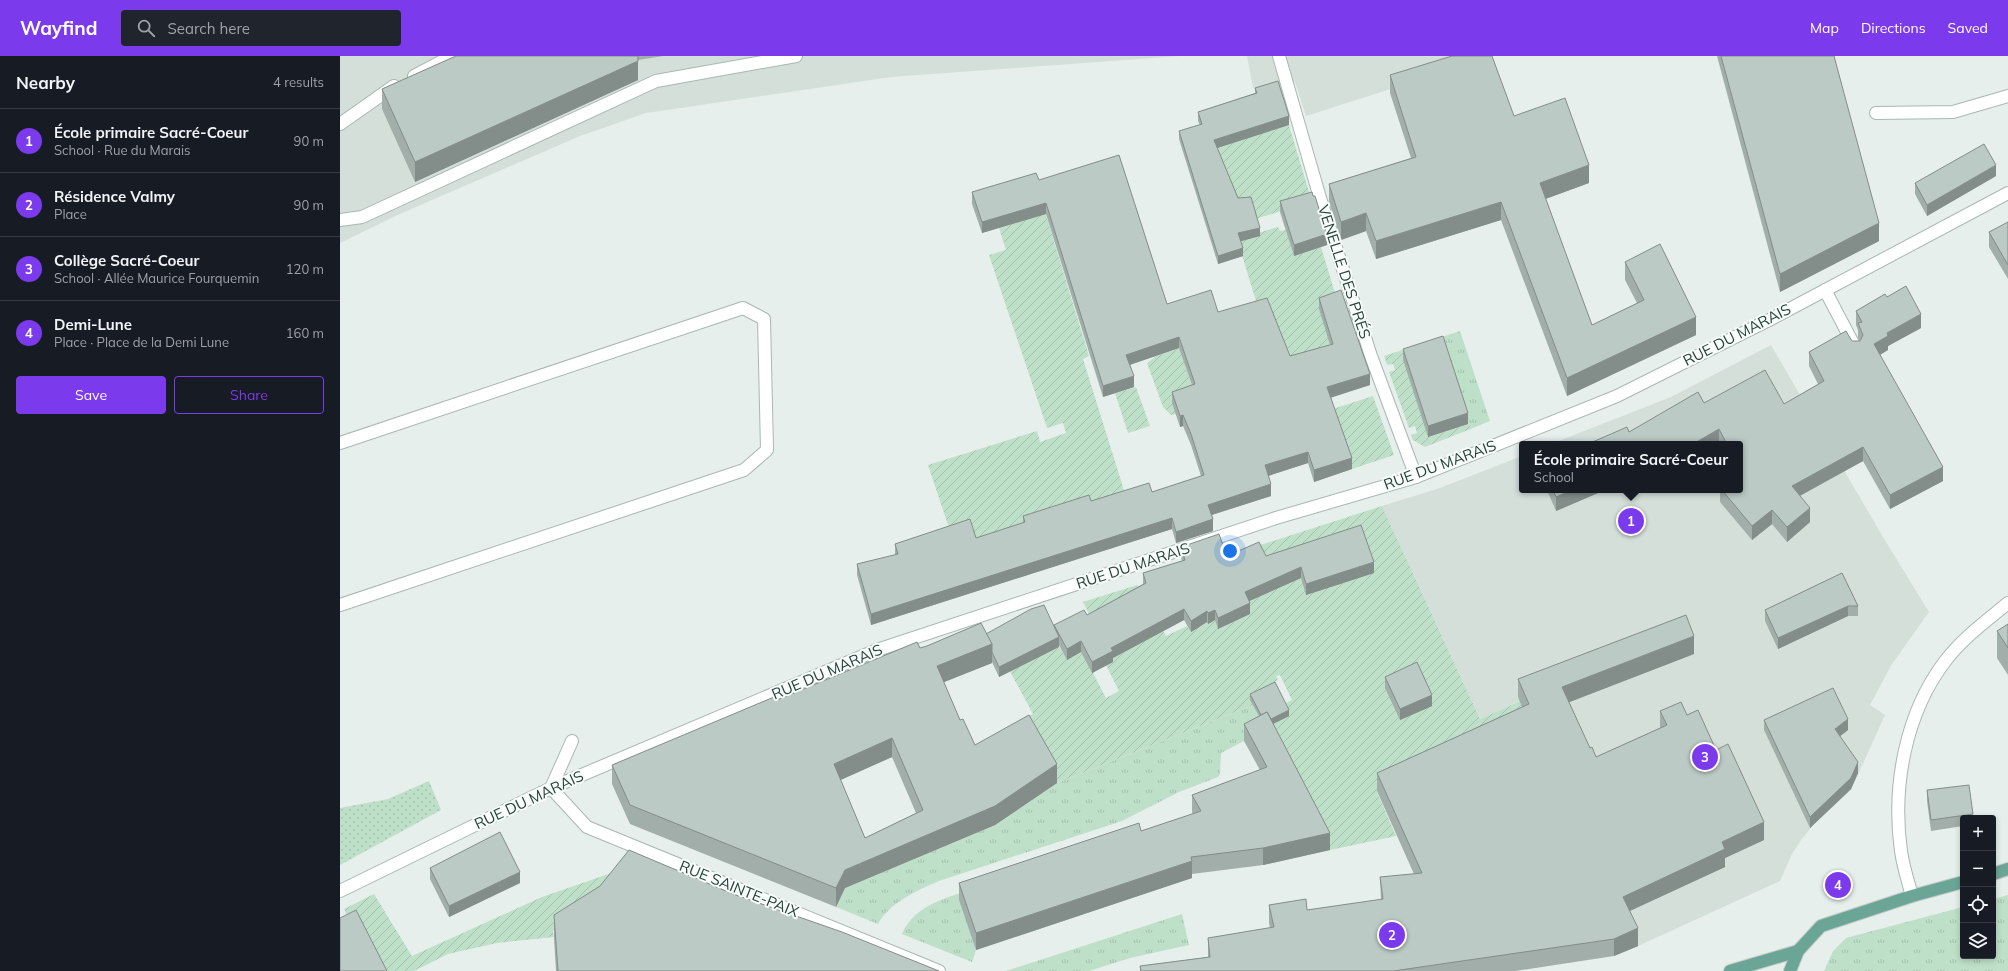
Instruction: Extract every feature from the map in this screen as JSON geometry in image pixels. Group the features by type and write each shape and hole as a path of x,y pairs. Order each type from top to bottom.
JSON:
{"main road":[{"path":"1996,873 2008,869"},
{"path":"1790,971 1798,951 1821,926 1912,896 1960,883"},
{"path":"1730,971 1798,951"}],"street":[{"path":"340,124 390,88 452,56"},
{"path":"340,220 362,217 656,81 796,56"},
{"name":"VENELLE DES PRÉS","path":"1279,60 1371,356 1416,477"},
{"path":"1876,113 1953,112 2008,96"},
{"name":"RUE DU MARAIS","path":"340,891 551,788 877,650 1276,518 1416,477 1617,396 1825,290 2008,193"},
{"path":"1825,290 1856,349"},
{"path":"340,443 743,308 764,319 767,450 744,470 340,605"},
{"path":"1912,896 1901,852 1898,796 1907,743 1915,716 1925,694 1945,661 1964,639 2008,603"},
{"path":"551,788 572,741"},
{"name":"RUE SAINTE-PAIX","path":"551,788 587,827 939,971"}],"shaded area":[{"path":"340,56 1179,56 891,77 646,113 580,136 402,213 340,243"},
{"path":"1247,56 1494,56 1306,116 1295,82 1253,88"},
{"path":"1771,345 1883,537 1929,612 1892,664 1870,705 1885,715 1851,790 1815,823 1801,840 1792,854 1780,881 1625,952 1519,701 1480,719 1382,506 1440,488 1519,457 1519,493 1743,493 1743,441 1559,441 1671,397"}],"green space":[{"path":"1289,125 1312,202 1255,219 1222,193 1213,126 1220,146"},
{"path":"1042,202 1089,356 1083,359 1133,519 991,544 952,537 928,465 1037,431 1040,442 1066,433 1063,423 1047,428 989,255 1006,250 999,228 1028,219"},
{"path":"1278,227 1280,231 1286,230 1294,256 1321,247 1338,303 1359,356 1287,369 1259,311 1237,239"},
{"path":"1460,331 1490,421 1473,428 1468,424 1439,338"},
{"path":"1439,338 1429,437 1468,424 1473,428 1425,447 1413,440 1411,435 1417,433 1415,426 1409,428 1389,372 1395,370 1393,364 1387,365 1384,356"},
{"path":"1180,348 1195,395 1177,414 1171,415 1163,407 1147,363 1156,356"},
{"path":"1136,387 1150,426 1128,433 1115,393"},
{"path":"1373,396 1394,455 1352,469 1341,437 1308,417"},
{"path":"1382,506 1480,719 1520,701 1529,722 1377,792 1396,836 1330,850 1266,727 1284,704 1292,700 1280,675 1276,676 1278,680 1271,684 1274,688 1253,705 1057,783 1022,720 1033,714 1006,664 1047,653 1060,647 1067,660 1085,650 1096,671 1093,673 1106,698 1119,691 1106,665 1113,662 1083,602 1137,585 1166,636 1187,626 1191,631 1207,622 1216,620 1219,629 1250,614 1223,557"},
{"path":"1253,705 1267,729 1221,753 1220,774 1218,777 1179,792 1122,821 939,881 905,898 889,910 878,924 836,907 845,888 995,825 1057,783"},
{"path":"429,781 441,810 340,865 340,808 388,799"},
{"path":"620,870 596,906 553,931 554,937 497,943 448,954 414,971 375,971 344,909 374,894 412,956 542,897"},
{"path":"964,892 976,950 972,962 902,934 907,925 920,911 945,898"},
{"path":"2008,895 2008,971 1824,971 1833,951 1846,938 1960,908 1960,959 1996,959 1996,898"},
{"path":"1182,914 1189,945 1130,958 1089,971 1006,971"}],"building":[{"path":"456,56 638,56 638,61 415,162 382,89"},
{"path":"1452,56 1492,56 1514,116 1565,98 1589,165 1540,183 1592,325 1644,300 1625,262 1660,244 1696,317 1567,378 1501,202 1376,241 1366,213 1341,222 1329,184 1416,157 1390,75"},
{"path":"1721,56 1834,56 1879,223 1780,274"},
{"path":"1278,81 1289,116 1214,140 1238,198 1251,197 1260,228 1238,233 1243,248 1218,256 1179,131 1202,124 1198,112 1257,93 1255,88"},
{"path":"1984,144 1996,165 1927,205 1915,183"},
{"path":"1119,155 1167,304 1211,290 1218,312 1267,298 1290,356 1333,344 1319,298 1341,290 1370,374 1327,387 1352,458 1314,470 1308,452 1265,465 1271,484 1208,505 1213,519 1176,532 1172,518 871,614 857,564 898,554 895,544 970,519 976,538 1025,522 1023,516 1089,495 1091,501 1149,483 1152,492 1204,475 1191,434 1183,415 1180,416 1172,392 1195,384 1179,337 1126,355 1134,376 1103,386 1046,203 982,222 972,192 1036,173 1039,180"},
{"path":"1312,192 1313,196 1315,196 1327,234 1294,245 1280,201"},
{"path":"2008,222 2008,265 1989,232"},
{"path":"1906,286 1921,314 1887,333 1888,336 1874,344 1943,467 1890,495 1863,447 1792,486 1810,508 1787,527 1772,510 1752,526 1724,493 1743,493 1743,441 1725,441 1719,429 1698,441 1595,441 1627,427 1629,432 1698,392 1704,403 1765,370 1784,404 1824,381 1809,352 1846,331 1852,341 1860,341 1863,335 1858,323 1862,322 1856,311 1885,294 1887,297"},
{"path":"1443,336 1468,413 1428,426 1403,349"},
{"path":"1554,493 1565,493 1556,497"},
{"path":"1361,525 1374,562 1306,584 1301,567 1245,592 1250,603 1218,618 1215,610 1208,613 1207,611 1191,621 1184,609 1111,648 1113,651 1092,662 1081,641 1067,649 1054,625 1084,610 1087,615 1146,583 1143,573 1185,560 1181,547 1219,534 1227,556 1259,542 1266,556"},
{"path":"1842,573 1858,606 1848,606 1778,638 1765,610"},
{"path":"1044,605 1059,637 999,667 992,652 992,644 986,634 1031,609"},
{"path":"1686,615 1694,636 1562,687 1590,748 1592,747 1596,757 1667,725 1660,711 1681,702 1687,715 1698,710 1716,750 1728,744 1764,822 1722,842 1725,849 1623,897 1638,928 1614,939 1393,971 1141,971 1140,966 1210,957 1208,938 1274,927 1269,905 1306,899 1307,910 1383,899 1380,877 1422,873 1377,773 1529,704 1518,679"},
{"path":"981,623 992,644 937,666 960,720 963,719 975,745 1029,715 1057,764 995,806 845,870 836,888 630,805 612,765 774,697 775,701 917,642 920,648","holes":["892,738 923,810 865,838 834,764"]},
{"path":"2008,624 2008,648 1997,631"},
{"path":"1417,662 1432,695 1400,709 1385,677"},
{"path":"1275,682 1289,710 1271,719 1267,712 1261,715 1250,694"},
{"path":"1833,688 1848,719 1835,729 1858,762 1851,778 1810,817 1764,720"},
{"path":"1267,712 1330,833 1263,848 1191,857 1192,861 976,933 959,883 1139,823 1141,831 1201,811 1192,795 1267,767 1244,724"},
{"path":"1969,785 1973,814 1931,820 1927,790"},
{"path":"500,832 520,872 449,906 430,868"},
{"path":"629,850 733,894 842,932 939,971 558,971 554,915 600,886"},
{"path":"356,910 387,971 340,971 340,918"}],"place":[{"name":"École primaire Sacré-Coeur","path":"1631,521"},
{"name":"Collège Sacré-Coeur","path":"1705,757"},
{"name":"Demi-Lune","path":"1838,885"},
{"name":"Résidence Valmy","path":"1392,935"}]}
